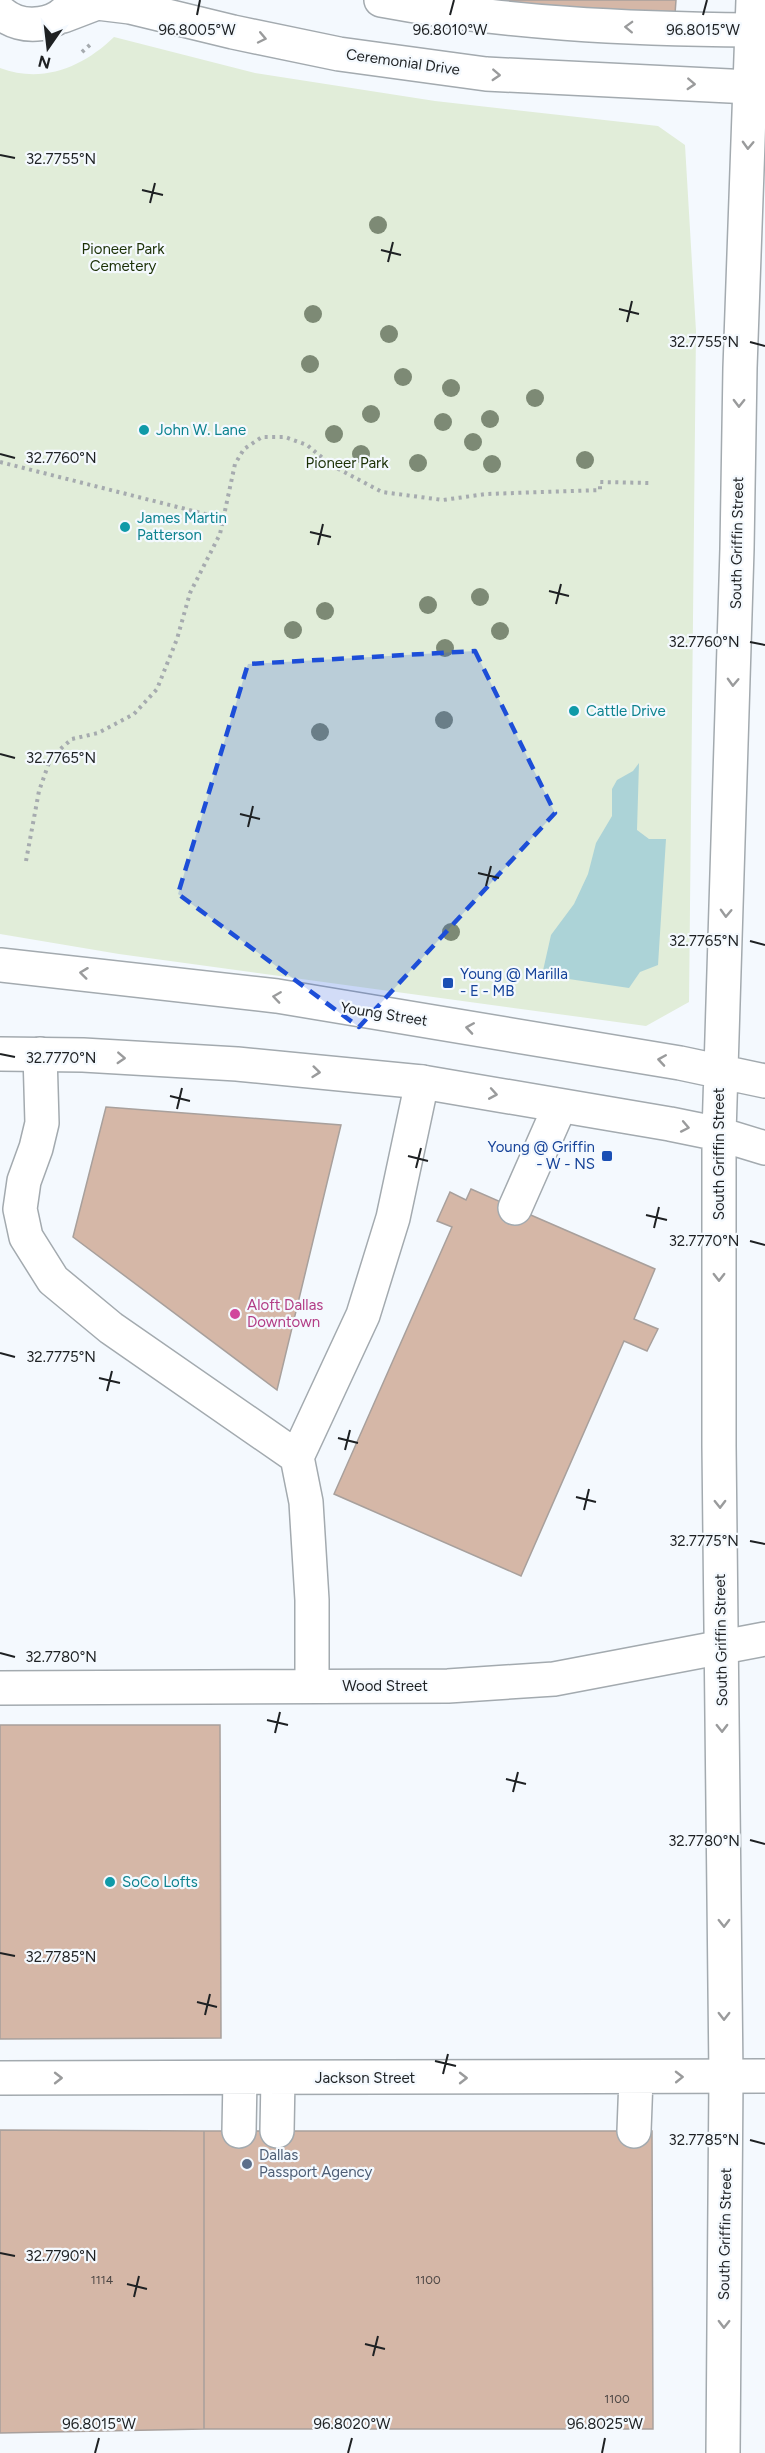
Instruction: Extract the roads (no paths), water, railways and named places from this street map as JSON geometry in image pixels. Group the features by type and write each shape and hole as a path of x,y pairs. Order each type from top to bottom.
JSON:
{"main road":[{"path":"381,0 448,12 549,23 756,23"},
{"name":"Ceremonial Drive","path":"0,12 19,23 33,25 69,8 97,3 130,7 232,32 339,54 486,74 750,87"},
{"name":"South Griffin Street","path":"723,2453 726,2077 721,1649 719,1134 737,549 752,368 750,87 756,23"},
{"name":"Young Street","path":"0,965 277,996 720,1071 765,1081"},
{"path":"0,1054 237,1064 422,1082 719,1134 765,1148"},
{"path":"40,1054 42,1123 24,1181 20,1209 26,1237 52,1280 111,1328 297,1457"},
{"path":"312,1686 312,1600 307,1513 297,1457 363,1315 393,1218 422,1082"},
{"path":"514,1208 560,1106"},
{"name":"Wood Street","path":"0,1688 448,1686 554,1679 765,1639"},
{"name":"Jackson Street","path":"0,2079 765,2076"},
{"path":"239,2131 240,2078"},
{"path":"277,2131 278,2078"},
{"path":"634,2131 636,2078"}],"water":[{"path":"639,763 637,830 649,839 666,839 658,965 640,972 629,988 542,975 551,935 574,904 588,874 596,843 612,816 612,789 617,780 633,771"}],"place":[{"name":"John W. Lane","path":"144,430"},
{"name":"James Martin Patterson","path":"125,527"},
{"name":"Cattle Drive","path":"574,711"},
{"name":"Young @ Marilla - E - MB","path":"448,983"},
{"name":"Young @ Griffin - W - NS","path":"607,1156"},
{"name":"Aloft Dallas Downtown","path":"235,1314"},
{"name":"SoCo Lofts","path":"110,1882"},
{"name":"Dallas Passport Agency","path":"247,2164"}],"park label":[{"name":"Pioneer Park Cemetery","path":"123,258"},
{"name":"Pioneer Park","path":"347,463"}]}
